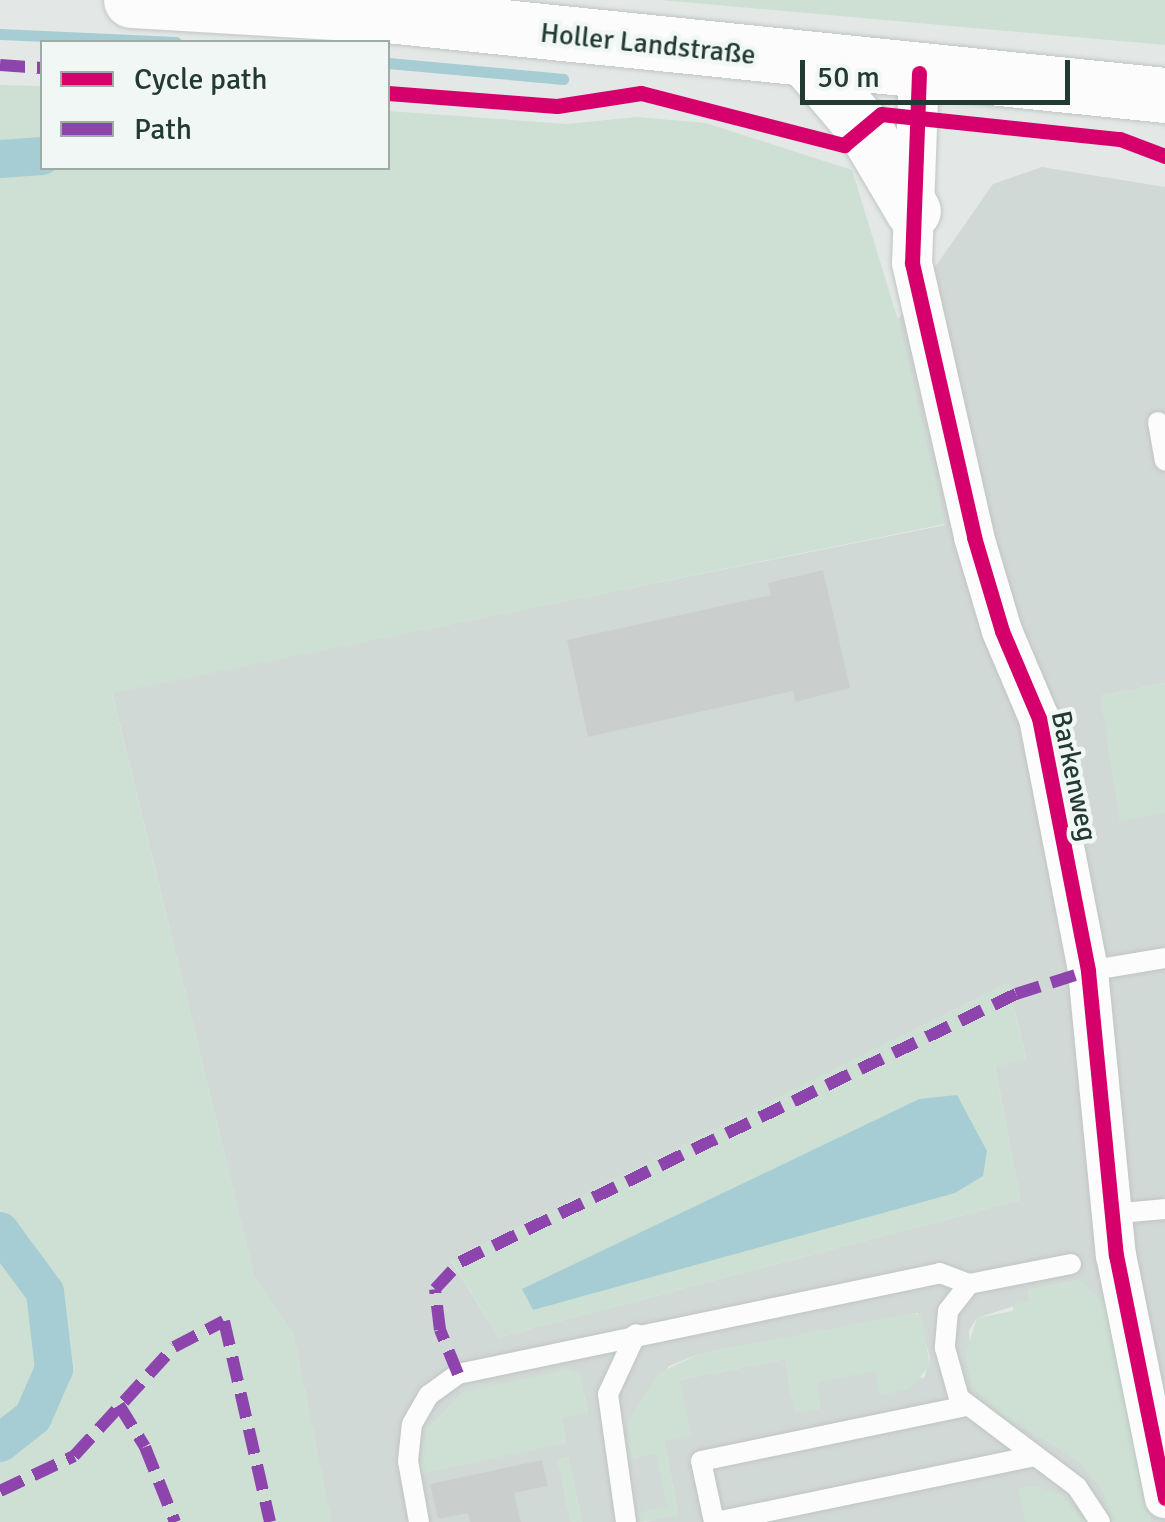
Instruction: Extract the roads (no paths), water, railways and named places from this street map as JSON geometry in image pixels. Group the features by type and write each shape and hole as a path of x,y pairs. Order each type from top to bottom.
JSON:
{"main road":[{"name":"Holler Landstraße","path":"131,0 387,15 919,73 1165,95"},
{"path":"807,61 864,128 913,212"}],"street":[{"name":"Barkenweg","path":"919,73 912,262 970,518 1002,631 1038,718 1088,970 1110,1214 1165,1498"}],"lane":[{"path":"1158,422 1165,460"},
{"path":"1088,970 1165,958"},
{"path":"1110,1214 1165,1209"},
{"path":"420,1522 408,1445 419,1409 442,1384 477,1367 940,1273 969,1284 1072,1264"},
{"path":"969,1284 948,1310 948,1376 966,1406 1087,1496 1100,1522"},
{"path":"626,1522 608,1394 636,1334"},
{"path":"966,1406 702,1461 715,1522 1034,1456"}],"water":[{"path":"957,1095 987,1151 983,1176 955,1193 533,1310 522,1289 919,1099"}],"waterway":[{"path":"0,34 132,40"},
{"path":"390,63 563,79"},
{"path":"0,159 40,156"},
{"path":"0,1231 45,1292 54,1369 33,1417 0,1443"}]}
